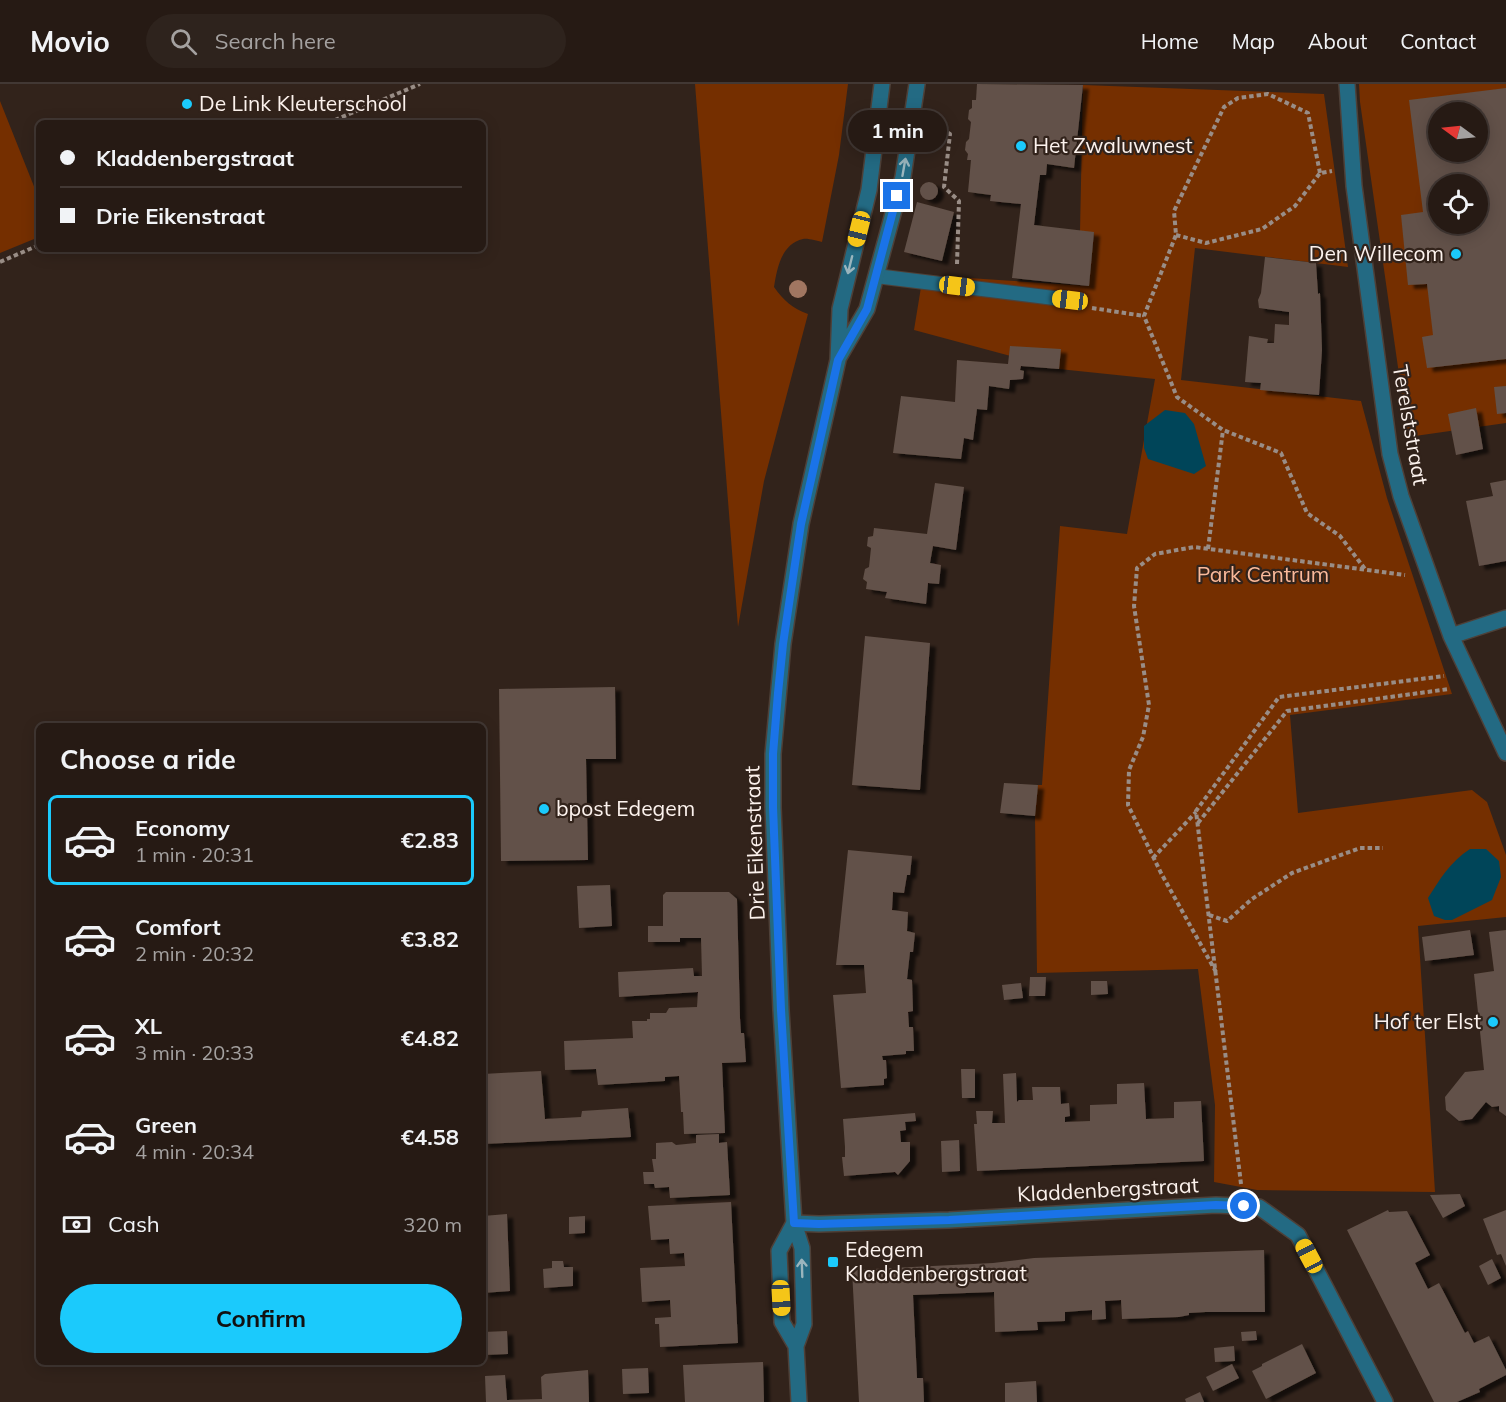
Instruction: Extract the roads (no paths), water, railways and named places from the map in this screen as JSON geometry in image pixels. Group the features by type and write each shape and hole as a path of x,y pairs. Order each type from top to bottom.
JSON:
{"street":[{"name":"Drie Eikenstraat","path":"795,1346 804,1324 802,1248 794,1223 781,1010 773,754 783,644 801,524 838,360 840,309 869,190 882,84"},
{"name":"Drie Eikenstraat","path":"838,360 867,309 903,177 917,84"},
{"name":"Terelststraat","path":"1347,84 1353,167 1390,454 1401,496 1451,636 1506,753"},
{"path":"1451,636 1506,618"},
{"name":"Kladdenbergstraat","path":"794,1223 949,1220 1216,1205 1259,1207 1298,1235 1385,1402"},
{"name":"Drie Eikenstraat","path":"794,1223 779,1251 782,1322 795,1346 799,1402"}],"lane":[{"path":"876,276 1070,300"}],"water":[{"path":"1165,410 1185,413 1194,424 1206,466 1194,474 1148,459 1144,448 1144,426"},
{"path":"1470,849 1486,849 1499,861 1501,877 1492,900 1452,920 1434,916 1428,898 1451,865"}],"place":[{"name":"De Link Kleuterschool","path":"187,104"},
{"name":"Het Zwaluwnest","path":"1021,146"},
{"name":"Den Willecom","path":"1456,254"},
{"name":"bpost Edegem","path":"544,809"},
{"name":"Hof ter Elst","path":"1493,1022"},
{"name":"Edegem Kladdenbergstraat","path":"833,1262"}],"park label":[{"name":"Park Centrum","path":"1263,575"}]}
